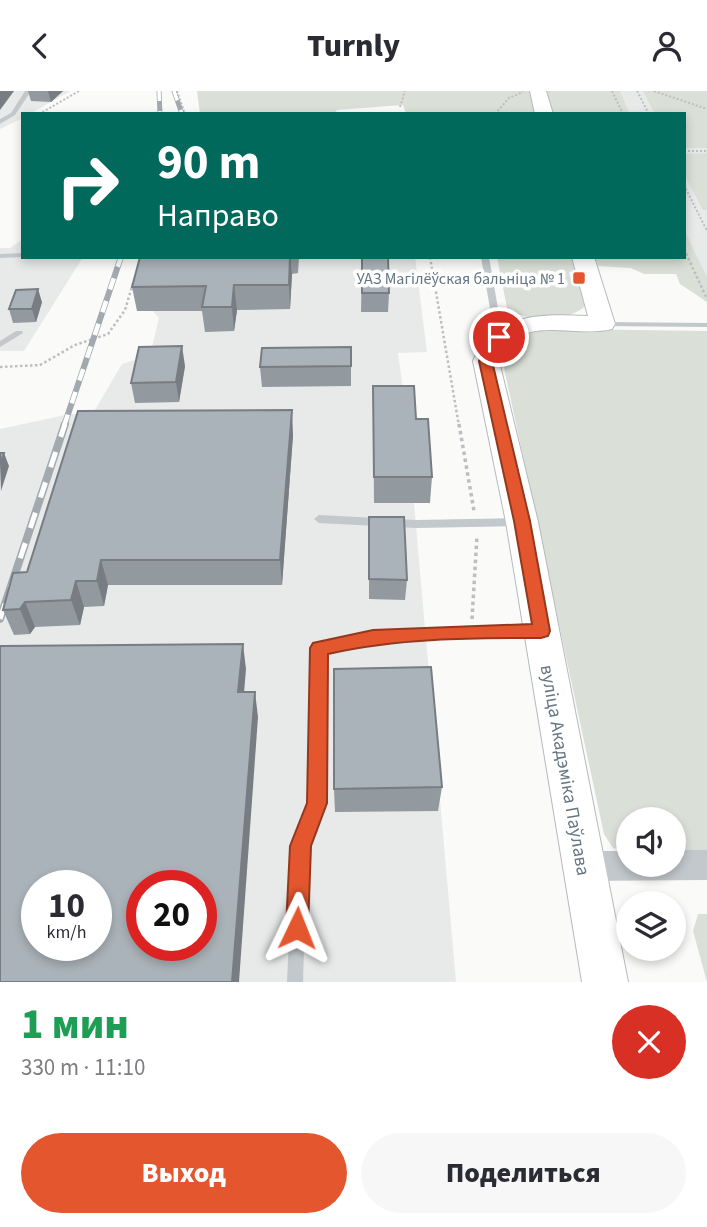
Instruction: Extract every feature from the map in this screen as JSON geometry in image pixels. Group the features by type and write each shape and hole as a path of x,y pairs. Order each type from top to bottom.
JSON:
{"main road":[{"path":"538,91 543,112"},
{"path":"499,337 522,327 568,322 603,324 584,259"},
{"name":"вуліца Акадэміка Паўлава","path":"499,337 488,349 485,361 522,521 605,982"}],"street":[{"path":"583,866 707,865"}],"lane":[{"path":"0,123 13,114 28,91"},
{"path":"0,256 21,255"},
{"path":"485,259 499,337"},
{"path":"603,324 707,325"},
{"path":"0,344 19,333"},
{"path":"319,519 416,524 522,521"},
{"path":"295,982 300,846 317,803 319,648 373,637 471,631 541,631"}],"path":[{"path":"42,112 79,91"},
{"path":"177,91 184,112"},
{"path":"394,112 401,106 405,91"},
{"path":"497,112 509,98 525,91"},
{"path":"612,91 622,112"},
{"path":"637,91 648,112"},
{"path":"654,91 707,109"},
{"path":"686,151 707,151"},
{"path":"686,189 707,230"},
{"path":"686,253 707,299"},
{"path":"430,259 476,522 471,631"},
{"path":"0,367 40,365 75,345 108,334 125,310 137,270"}],"shaded area":[{"path":"0,91 70,91 33,112 21,112 21,119 0,129"},
{"path":"197,91 531,91 537,112 405,112 403,105 336,112 200,112"},
{"path":"545,91 620,91 629,112 551,112"},
{"path":"620,91 707,91 707,277 686,233 686,112 629,112"},
{"path":"643,91 707,91 707,148 686,148 686,112 654,112"},
{"path":"707,153 707,210 703,210 686,178 686,154"},
{"path":"686,233 707,277 707,302 680,284 676,274 644,274 631,268 598,266 596,259 686,259"},
{"path":"21,240 21,259 82,259 24,351 0,351 0,248 10,248"},
{"path":"150,259 415,259 427,352 398,353 406,412 426,445 430,503 414,503 456,982 0,982 0,429 70,414 92,415 122,364 150,355 159,318 153,311 137,311"},
{"path":"497,259 576,259 579,271 569,272 572,282 582,286 585,306 568,315 546,319 524,316 507,308"},
{"path":"560,329 707,331 707,851 686,851 686,807 616,807 616,849 604,834 501,354 519,337"},
{"path":"698,914 707,914 707,982 693,931"}],"building":[{"path":"139,259 290,259 289,285 234,285 232,307 202,307 206,286 132,287"},
{"path":"362,259 388,259 389,293 362,293"},
{"path":"38,289 32,309 9,309 16,290"},
{"path":"182,346 176,382 131,383 139,347"},
{"path":"351,347 351,366 260,367 262,348"},
{"path":"373,386 414,386 416,419 428,419 432,477 374,477"},
{"path":"292,410 280,560 101,560 97,581 76,581 71,600 25,602 20,609 3,610 13,573 27,572 78,411"},
{"path":"369,517 404,517 407,580 369,579"},
{"path":"243,644 238,692 255,692 232,982 0,982 0,646"},
{"path":"431,667 442,787 334,789 334,669"}],"railway":[{"path":"159,91 160,112"},
{"path":"174,91 181,112"},
{"path":"64,426 120,259"},
{"path":"0,619 65,424"}],"place":[{"name":"УАЗ Магілёўская бальніца № 1","path":"579,278"}],"route":[{"path":"297,928 300,846 317,803 319,648 373,637 427,636 471,631 541,631 522,521 485,361 488,349 499,337"}]}
